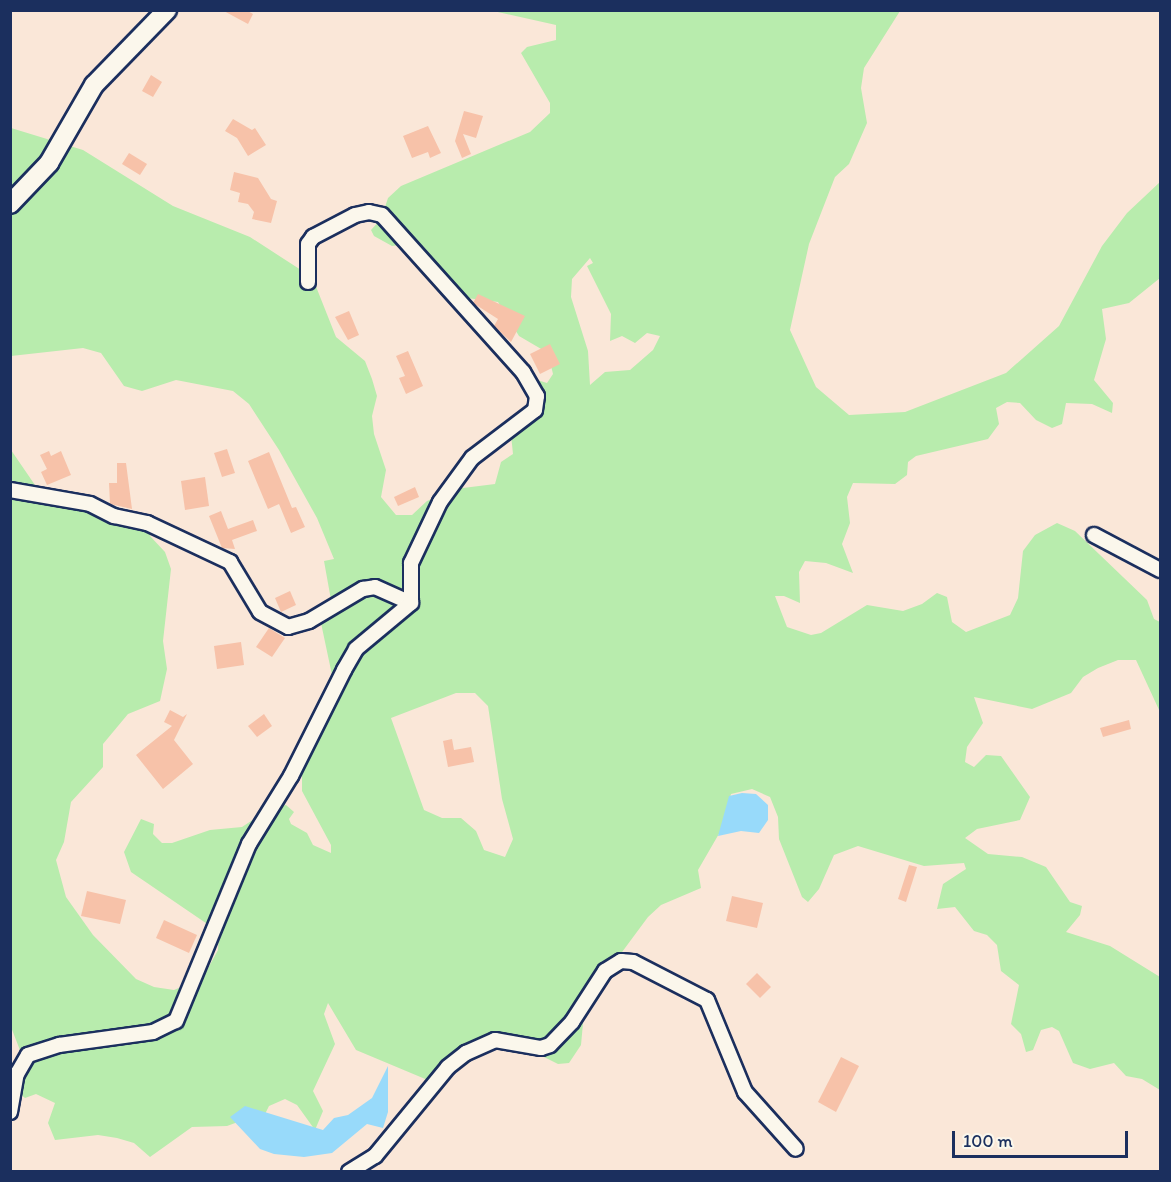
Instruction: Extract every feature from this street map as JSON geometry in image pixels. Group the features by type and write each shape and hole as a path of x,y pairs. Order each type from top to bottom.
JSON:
{"street":[{"path":"10,204 55,156 94,85 167,10"},
{"path":"10,1112 17,1074 28,1055 59,1045 153,1032 176,1021 249,844 291,776 344,670 356,650 411,603 411,563 440,502 472,459 535,410 537,396 523,372 382,215 369,212 355,214 313,237 307,260 308,282"},
{"path":"10,490 90,504 114,516 147,523 230,562 260,612 288,627 309,621 369,588 375,587 411,603"},
{"path":"1094,535 1161,570"},
{"path":"349,1172 375,1155 448,1067 466,1053 495,1040 541,1048 550,1045 573,1022 605,972 621,961 633,962 707,1000 745,1092 796,1149"}],"green space":[{"path":"493,11 900,11 864,68 861,88 867,123 849,164 835,177 809,244 790,330 816,387 849,415 905,412 1006,373 1059,326 1102,246 1127,213 1160,182 1160,278 1129,303 1102,309 1106,339 1094,380 1113,403 1112,413 1092,404 1066,403 1062,424 1052,428 1036,420 1020,403 1007,402 996,408 999,424 988,439 916,456 908,462 907,475 895,484 853,483 847,497 850,523 842,544 853,573 826,563 805,561 799,572 800,603 784,596 775,596 787,627 811,635 821,633 867,605 903,611 922,604 937,593 947,597 952,622 966,632 1010,615 1018,598 1023,551 1035,535 1057,523 1075,531 1147,600 1154,619 1160,622 1160,712 1136,660 1118,660 1098,668 1083,677 1071,693 1032,709 974,697 983,723 967,747 965,762 974,767 986,755 1001,756 1030,797 1020,820 977,829 965,838 988,854 1022,857 1046,867 1070,902 1082,906 1080,915 1066,932 1110,946 1160,977 1160,1090 1142,1079 1126,1076 1114,1063 1090,1069 1073,1063 1059,1031 1052,1027 1041,1030 1033,1050 1026,1052 1021,1034 1011,1024 1019,985 1001,971 997,945 987,935 974,931 955,907 937,909 943,884 966,869 964,863 924,866 858,846 834,855 819,889 808,902 802,897 779,839 778,817 770,797 752,789 731,794 720,832 698,870 701,888 661,905 648,917 585,1002 581,1045 569,1063 558,1064 524,1047 481,1049 430,1081 356,1050 328,1003 324,1014 335,1044 313,1091 323,1111 315,1130 297,1105 285,1099 269,1106 263,1118 249,1118 227,1126 192,1127 150,1157 134,1143 117,1138 98,1135 55,1140 48,1123 55,1103 36,1094 25,1098 20,1094 23,1058 11,1027 11,450 37,488 75,492 108,522 155,527 150,536 165,552 171,569 163,641 167,669 160,701 128,714 103,744 103,767 71,802 64,842 56,860 66,897 93,935 136,979 154,987 174,990 193,982 207,970 218,950 219,932 131,872 124,852 141,819 154,824 153,834 162,843 172,843 210,830 242,827 271,808 286,805 294,812 289,819 291,824 307,833 313,845 331,853 331,845 302,791 302,762 308,736 332,675 321,623 331,600 324,561 334,559 317,518 279,450 249,404 233,391 176,380 142,391 124,386 101,353 83,348 11,356 11,128 83,150 173,206 250,237 301,270 315,284 336,337 365,361 372,379 377,396 372,416 374,434 386,470 381,497 396,515 412,515 427,501 455,489 495,484 501,462 513,454 511,435 532,415 534,379 547,383 553,374 548,353 519,336 498,302 459,297 443,284 433,258 423,246 414,243 392,246 374,236 371,230 381,219 388,198 401,186 530,132 550,113 550,103 521,53 527,47 556,40 556,25","holes":["590,258 593,263 587,266 611,314 610,341 622,336 635,343 647,333 660,336 653,350 630,370 605,372 590,385 588,351 571,297 572,279","456,693 475,693 488,706 502,799 513,839 505,857 484,850 476,831 461,818 442,818 424,810 391,718"]}],"water":[{"path":"742,793 756,794 768,805 768,820 759,833 741,831 718,836 729,796"},
{"path":"388,1066 388,1112 383,1128 367,1124 332,1153 304,1157 274,1154 260,1149 230,1117 245,1106 323,1130 334,1118 348,1115 372,1098"}],"building":[{"path":"222,10 246,10 253,14 248,24"},
{"path":"151,75 162,82 153,97 142,91"},
{"path":"464,111 483,116 476,138 463,134 471,154 462,158 455,141"},
{"path":"233,119 252,130 255,128 266,145 248,156 237,138 225,131"},
{"path":"428,126 441,153 430,158 428,152 412,158 403,136"},
{"path":"129,153 147,164 140,175 122,164"},
{"path":"234,172 258,178 271,199 277,201 271,223 252,219 254,212 248,204 238,202 240,193 230,190"},
{"path":"478,294 525,316 511,342 494,326 498,319 473,303"},
{"path":"349,311 359,335 348,340 335,317"},
{"path":"550,344 560,364 540,374 530,354"},
{"path":"408,351 423,386 406,394 399,378 405,376 396,356"},
{"path":"227,449 235,473 222,477 214,453"},
{"path":"49,451 51,456 61,451 71,475 47,485 41,472 47,469 40,455"},
{"path":"269,452 292,508 296,507 305,527 291,533 279,504 268,509 248,461"},
{"path":"117,463 126,463 132,509 110,504 109,483 117,483"},
{"path":"205,477 209,506 185,510 181,481"},
{"path":"415,487 419,497 398,506 394,497"},
{"path":"221,511 228,529 253,520 257,531 232,540 235,549 222,548 209,516"},
{"path":"290,591 296,605 281,612 275,598"},
{"path":"269,628 285,638 272,657 256,647"},
{"path":"241,642 244,665 217,669 214,646"},
{"path":"170,710 183,717 187,714 174,740 193,764 163,789 136,755 172,726 164,722"},
{"path":"264,714 272,726 257,737 248,726"},
{"path":"1129,720 1131,729 1103,737 1100,728"},
{"path":"452,739 454,750 471,747 474,762 448,767 443,741"},
{"path":"909,865 917,867 906,902 898,899"},
{"path":"87,891 126,900 120,924 81,916"},
{"path":"732,896 763,903 757,928 726,921"},
{"path":"164,920 197,935 189,953 156,938"},
{"path":"757,973 771,987 760,998 746,984"},
{"path":"841,1057 859,1066 836,1112 818,1102"}]}
